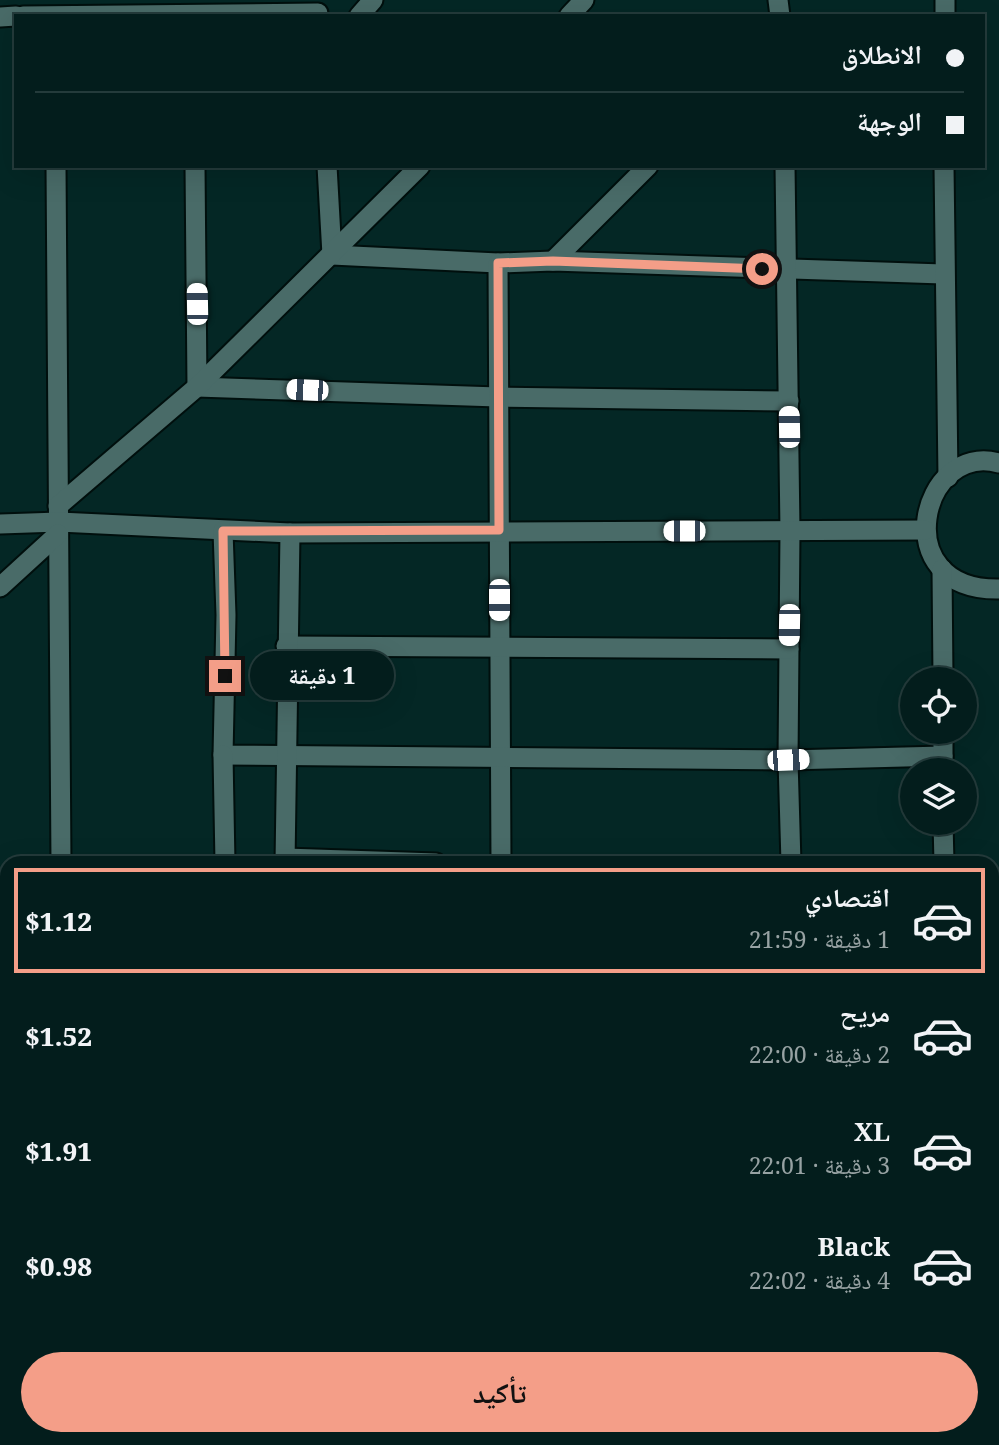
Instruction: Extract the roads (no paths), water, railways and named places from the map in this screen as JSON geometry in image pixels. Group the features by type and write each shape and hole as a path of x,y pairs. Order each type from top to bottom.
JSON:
{"street":[{"path":"361,14 373,0"},
{"path":"571,14 584,0"},
{"path":"34,14 56,10 318,10"},
{"path":"56,168 61,856"},
{"path":"195,168 197,387"},
{"path":"327,168 332,255"},
{"path":"0,587 58,520 418,168"},
{"path":"553,261 646,168"},
{"path":"785,168 790,531 790,856"},
{"path":"944,168 943,274 948,477"},
{"path":"332,255 498,263 553,261 943,274"},
{"path":"498,263 501,856"},
{"path":"197,387 498,397 789,401"},
{"path":"999,463 969,465 948,477 934,492 927,510 925,530 933,558 958,582 978,589 999,589"},
{"path":"0,524 58,520 290,533 925,530"},
{"path":"223,531 226,615 223,755 225,856"},
{"path":"285,856 288,756 286,646 290,533"},
{"path":"942,569 943,667"},
{"path":"286,646 789,649"},
{"path":"223,755 500,755 900,762"},
{"path":"943,835 944,856"}]}
